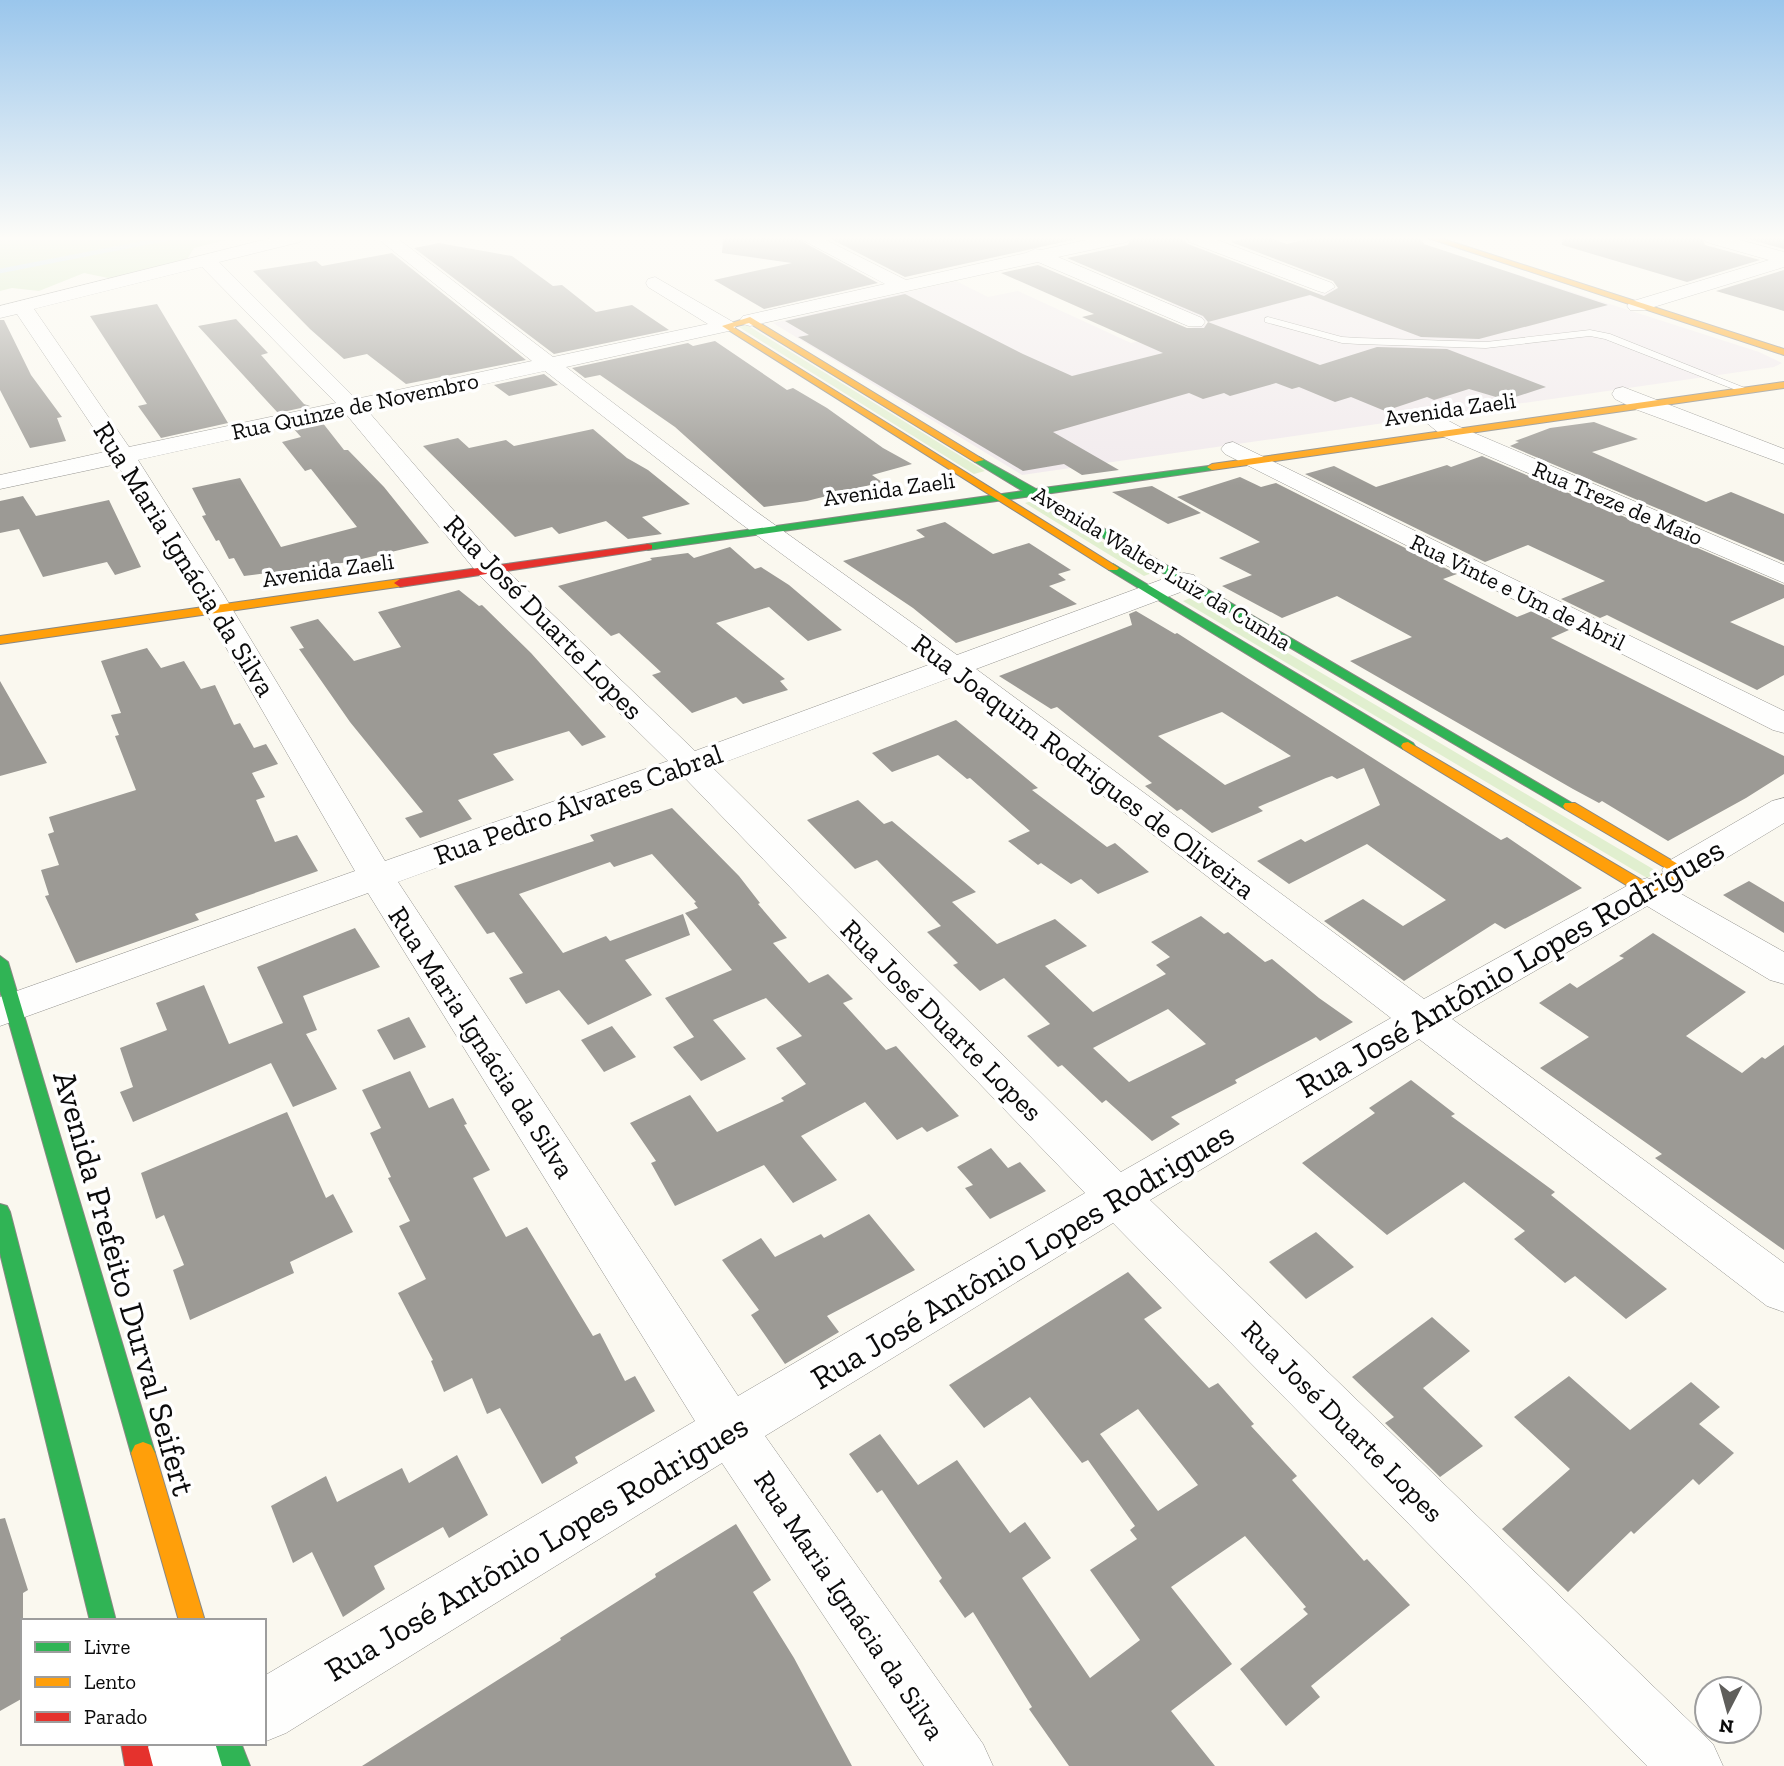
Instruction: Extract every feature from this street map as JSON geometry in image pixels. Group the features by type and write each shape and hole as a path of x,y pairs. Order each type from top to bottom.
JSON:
{"street":[{"name":"Rua Maria Ignácia da Silva","path":"20,320 123,455 211,596 376,876 730,1430 961,1766"},
{"name":"Rua José Duarte Lopes","path":"266,320 352,407 480,558 690,764 1117,1197 1691,1766"},
{"name":"Rua Joaquim Rodrigues de Oliveira","path":"493,320 761,519 1784,1292"},
{"name":"Avenida Walter Luiz da Cunha","path":"717,320 996,496 1169,587 1663,880"},
{"name":"Rua Quinze de Novembro","path":"0,482 552,365 748,320"},
{"name":"Avenida Walter Luiz da Cunha","path":"751,320 1031,492 1169,587 1663,880"},
{"path":"1191,320 1195,322"},
{"path":"1683,320 1784,352"},
{"name":"Avenida Zaeli","path":"1633,399 1784,371"},
{"name":"Avenida Zaeli","path":"0,640 211,596 761,519 1031,492 1243,455 1633,399 1784,385"},
{"path":"1633,399 1784,457"},
{"name":"Avenida Zaeli","path":"923,491 1009,479 1243,455 1443,426"},
{"name":"Rua Treze de Maio","path":"1443,426 1784,575"},
{"name":"Rua Vinte e Um de Abril","path":"1243,455 1784,723"},
{"name":"Avenida Zaeli","path":"719,519 761,519"},
{"name":"Rua Pedro Álvares Cabral","path":"7,1010 690,764 1169,587"},
{"name":"Rua José Antônio Lopes Rodrigues","path":"266,1710 1117,1197 1784,808"},
{"path":"1663,880 1784,970"},
{"name":"Avenida Prefeito Durval Seifert","path":"0,961 7,1010 191,1619"},
{"path":"0,1212 102,1619"},
{"path":"134,1745 139,1766"},
{"path":"171,1766 207,1745"},
{"path":"229,1745 236,1766"}],"lane":[{"path":"1271,320 1342,340 1358,341 1486,345 1590,334 1607,336 1745,390"}],"shaded area":[{"path":"784,320 1082,320 1131,343 1210,323 1204,320 1661,320 1759,352 1782,363 1774,367 1022,475 773,323"}],"green space":[{"path":"747,325 985,471 974,474 739,327"},
{"path":"1035,500 1152,573 1144,576 1025,503"},
{"path":"1193,597 1658,872 1647,878 1183,601"}],"building":[{"path":"0,320 4,320 31,375 62,417 57,418 66,441 30,448 0,390"},
{"path":"93,320 167,320 228,423 161,438 138,406 147,404"},
{"path":"237,320 268,353 261,355 304,404 310,406 278,413 198,326"},
{"path":"302,320 476,320 526,360 406,384 367,354 344,359"},
{"path":"510,320 655,320 669,330 554,354"},
{"path":"957,320 1072,376 1163,353 1090,320 1169,320 1187,328 1204,328 1208,322 1320,365 1377,347 1447,349 1546,387 1506,400 1469,389 1434,400 1427,397 1385,411 1351,397 1335,402 1299,387 1292,389 1276,383 1230,396 1224,393 1203,399 1189,393 1053,432 1119,470 1082,475 1064,464 1023,471 798,337 809,335 785,321"},
{"path":"1377,320 1550,320 1479,339 1421,337"},
{"path":"715,341 787,390 793,388 827,408 883,448 912,464 872,475 882,482 807,501 764,507 675,427 600,375 585,378 572,368 688,343 693,346"},
{"path":"544,374 558,385 509,396 494,385"},
{"path":"322,422 344,450 348,450 384,487 429,543 349,562 244,576 234,558 229,559 219,540 216,541 202,516 206,515 192,488 240,478 281,547 357,527 311,469 305,471 282,442 301,437 293,428"},
{"path":"1594,422 1638,439 1592,452 1706,502 1731,492 1784,514 1784,562 1510,446 1519,442 1515,441 1550,428"},
{"path":"593,429 627,458 648,470 690,504 642,517 662,534 628,539 606,521 559,534 552,527 515,537 423,446 458,438 469,448 506,440 514,446"},
{"path":"1482,456 1784,585 1784,598 1730,622 1784,646 1784,675 1757,690 1607,615 1600,618 1561,599 1605,581 1528,545 1485,562 1305,474 1334,466 1376,487"},
{"path":"1240,477 1261,487 1276,483 1457,574 1443,579 1517,617 1532,611 1569,630 1551,638 1784,756 1784,774 1668,841 1602,801 1599,803 1573,789 1350,661 1412,637 1337,596 1282,618 1222,586 1252,575 1219,558 1260,542 1177,497"},
{"path":"1152,486 1201,513 1168,524 1112,492"},
{"path":"23,496 36,516 109,500 141,567 115,575 107,562 43,577 19,529 0,533 0,501"},
{"path":"945,522 993,554 1029,543 1071,570 1058,574 1066,580 1049,586 1077,604 956,643 913,608 843,561 925,537 916,530"},
{"path":"730,547 755,569 761,567 789,585 842,630 808,641 769,607 716,623 785,679 780,681 788,690 743,704 736,697 692,713 652,675 661,672 619,633 611,636 558,586 652,560 650,558 688,553 694,558"},
{"path":"459,590 479,606 482,605 531,653 606,737 582,746 569,731 493,754 514,780 458,800 472,819 420,838 405,818 423,812 350,722 299,649 304,648 290,627 318,619 354,661 401,647 378,612"},
{"path":"1136,611 1177,633 1501,840 1507,837 1582,888 1505,929 1495,923 1404,981 1324,921 1363,899 1403,926 1446,900 1367,844 1289,884 1257,861 1301,839 1305,842 1380,805 1364,768 1337,779 1332,776 1326,778 1258,807 1263,811 1212,833 1145,786 1152,783 1057,707 1051,709 999,676 1132,625 1129,614","holes":["1222,712 1291,756 1225,785 1158,736"]},
{"path":"147,648 161,668 184,661 201,689 215,685 234,725 240,723 254,748 266,744 278,764 252,773 265,797 256,800 275,842 297,835 318,871 195,914 199,920 76,963 45,896 49,895 41,870 59,865 48,834 54,832 49,817 136,790 115,736 119,735 111,715 121,713 101,661"},
{"path":"0,681 47,763 0,776"},
{"path":"956,720 1038,788 1032,790 1107,847 1115,843 1149,872 1098,894 1081,879 1071,884 1041,863 1038,865 1008,841 1030,831 970,778 967,779 938,755 892,772 872,753"},
{"path":"858,800 884,824 892,821 976,892 952,902 997,944 1055,919 1087,946 1045,966 1093,1012 1166,974 1156,965 1170,957 1151,942 1201,916 1224,934 1228,932 1265,962 1272,959 1353,1022 1320,1041 1316,1037 1235,1080 1237,1083 1171,1117 1180,1124 1152,1141 1106,1100 1102,1103 1062,1065 1058,1067 1027,1036 1050,1024 1004,978 980,991 953,965 958,963 927,932 941,926 877,860 855,869 807,820","holes":["1168,1009 1206,1044 1129,1082 1093,1048"]},
{"path":"672,808 739,876 760,903 758,904 787,938 773,943 809,983 828,974 853,999 843,1003 886,1050 896,1046 959,1116 927,1132 922,1127 897,1140 865,1102 801,1136 837,1180 793,1203 764,1165 675,1206 651,1163 656,1161 630,1123 690,1095 717,1132 784,1101 781,1098 806,1084 776,1048 802,1036 766,998 713,1020 746,1059 701,1081 673,1047 694,1037 665,998 732,970 685,913 698,908 694,903 696,902 652,854 614,867 610,862 519,894 563,953 606,936 610,941 683,914 690,935 625,960 652,995 588,1025 559,990 526,1004 509,978 523,973 494,932 487,934 454,886 594,841 590,835"},
{"path":"1749,881 1784,902 1784,933 1723,895"},
{"path":"355,928 380,967 303,996 317,1030 306,1034 337,1089 293,1107 271,1063 133,1122 120,1092 133,1087 120,1048 167,1030 156,1003 204,985 229,1044 283,1023 257,967"},
{"path":"1653,933 1746,992 1686,1036 1742,1073 1762,1057 1765,1059 1784,1045 1784,1250 1655,1158 1662,1154 1540,1068 1589,1037 1539,1003 1570,983 1577,988 1624,958 1619,956"},
{"path":"409,1017 426,1047 394,1060 377,1030"},
{"path":"612,1026 636,1057 604,1072 581,1040"},
{"path":"410,1071 429,1108 453,1098 467,1124 464,1125 490,1170 473,1178 506,1237 527,1227 593,1336 600,1333 625,1381 635,1376 655,1411 575,1457 578,1463 542,1484 500,1408 487,1414 472,1378 444,1392 431,1361 433,1360 398,1293 426,1279 399,1226 410,1221 388,1178 391,1177 370,1133 381,1128 362,1090"},
{"path":"1411,1080 1455,1114 1451,1116 1555,1192 1551,1195 1667,1289 1626,1319 1575,1276 1565,1283 1514,1239 1525,1231 1464,1182 1387,1235 1302,1163 1375,1113 1369,1108"},
{"path":"287,1112 326,1198 333,1194 353,1232 290,1262 294,1273 190,1320 173,1270 184,1265 164,1215 156,1219 141,1173"},
{"path":"991,1148 1008,1168 1020,1162 1046,1191 990,1219 965,1188 973,1185 957,1167"},
{"path":"869,1214 915,1270 827,1316 839,1332 785,1364 751,1315 759,1310 722,1260 761,1238 775,1257 821,1234 824,1238"},
{"path":"1316,1232 1354,1267 1306,1299 1269,1262"},
{"path":"1128,1272 1162,1308 1144,1319 1209,1388 1218,1383 1254,1424 1251,1426 1297,1476 1292,1480 1364,1561 1367,1559 1410,1605 1311,1686 1320,1697 1286,1726 1240,1669 1308,1614 1303,1609 1306,1607 1245,1536 1171,1587 1232,1664 1171,1711 1215,1766 1069,1766 1029,1709 1032,1707 973,1612 965,1618 939,1581 942,1578 882,1490 877,1493 849,1454 880,1434 918,1485 957,1460 1010,1533 1025,1522 1051,1558 1022,1578 1090,1678 1140,1640 1090,1570 1137,1539 1130,1530 1135,1526 1088,1460 1082,1463 1030,1397 984,1428 949,1385","holes":["1138,1409 1198,1485 1158,1511 1100,1434"]},
{"path":"1432,1317 1470,1351 1423,1388 1483,1446 1440,1477 1385,1423 1394,1417 1352,1377"},
{"path":"1569,1376 1630,1430 1691,1382 1720,1407 1699,1424 1734,1453 1699,1485 1693,1479 1634,1534 1631,1531 1568,1592 1502,1529 1570,1469 1514,1417"},
{"path":"457,1455 488,1515 449,1538 443,1527 374,1566 385,1589 343,1617 312,1552 293,1563 271,1506 326,1476 337,1502 402,1468 409,1483"},
{"path":"5,1518 28,1590 23,1593 21,1619 21,1699 0,1711 0,1519"},
{"path":"736,1524 771,1580 753,1592 794,1658 852,1766 362,1766 561,1640 560,1638 656,1577 655,1574"}],"traffic: fast":[{"path":"979,460 1570,806"},
{"path":"648,547 1212,467"},
{"path":"1113,568 1408,746"},
{"path":"0,962 143,1453"},
{"path":"0,1212 102,1619"},
{"path":"229,1745 236,1766"}],"traffic: slow":[{"path":"748,320 726,326 1113,568"},
{"path":"751,320 979,460"},
{"path":"1686,320 1784,352"},
{"path":"1212,467 1784,385"},
{"path":"0,640 400,583"},
{"path":"1408,746 1647,890 1680,870 1570,806"},
{"path":"143,1453 191,1619"}],"traffic: jam":[{"path":"400,583 648,547"},
{"path":"134,1745 139,1766"}]}
